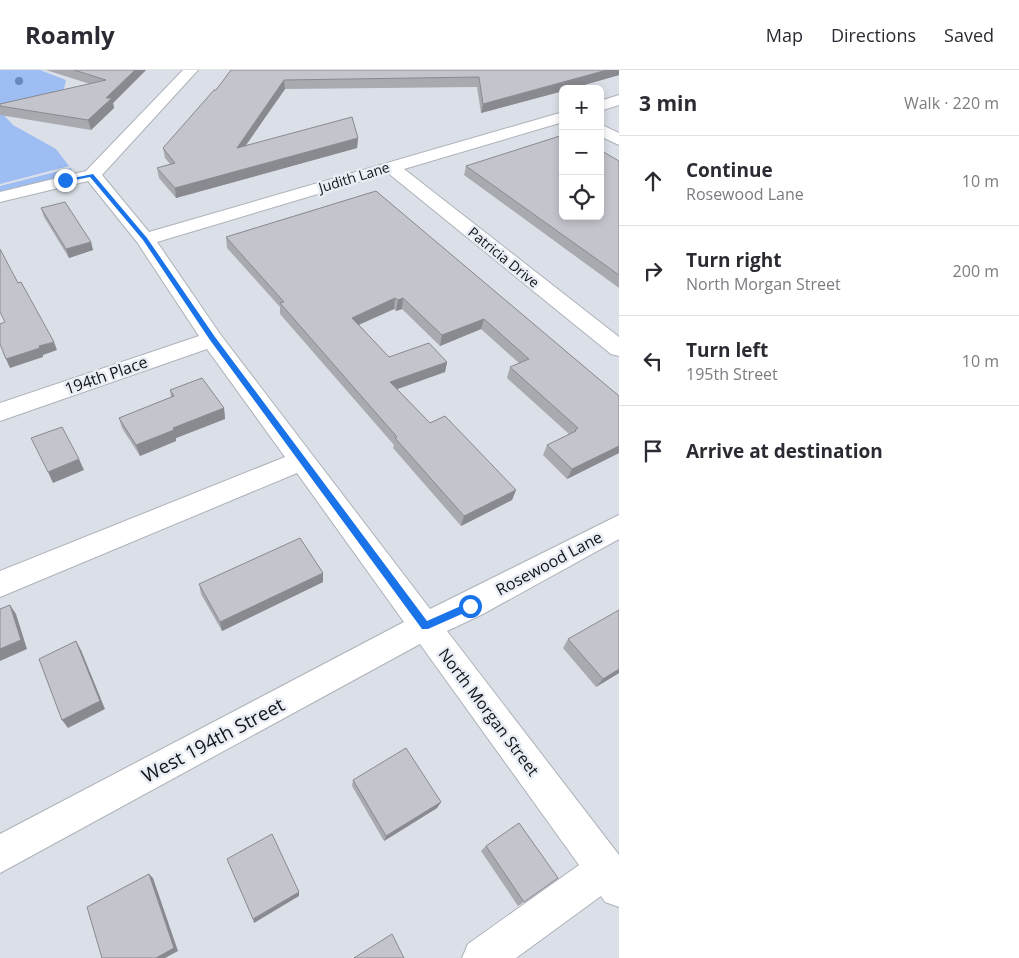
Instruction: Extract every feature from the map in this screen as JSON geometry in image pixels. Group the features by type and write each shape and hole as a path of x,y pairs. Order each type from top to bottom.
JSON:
{"street":[{"path":"0,197 92,175 191,70"},
{"path":"604,105 619,100"},
{"name":"Judith Lane","path":"145,239 559,118"},
{"path":"602,130 619,140"},
{"name":"Patricia Drive","path":"390,166 619,349"},
{"name":"North Morgan Street","path":"92,175 145,239 212,339 612,878"},
{"name":"194th Place","path":"0,412 212,339"},
{"path":"0,584 302,460"},
{"name":"Rosewood Lane","path":"425,626 470,606 619,526"},
{"name":"West 194th Street","path":"0,854 425,626"},
{"path":"482,958 612,878"}],"shaded area":[{"path":"0,70 40,70 66,80 64,89 94,94 0,111"},
{"path":"0,111 13,125 56,149 69,166 0,184"},
{"path":"71,168 72,173 64,177 0,193 0,186"}],"building":[{"path":"74,70 135,70 106,98 112,98 88,120 0,106 0,104 106,80"},
{"path":"231,70 607,70 483,104 479,77 284,80 237,148 352,117 358,138 175,188 157,168 175,163 163,148 216,90"},
{"path":"559,136 559,220 604,220 604,152 619,161 619,275 466,166"},
{"path":"376,191 619,396 619,446 572,469 547,445 576,431 578,428 510,367 529,359 484,319 442,335 403,298 398,300 395,298 352,318 389,357 429,343 447,362 390,382 430,423 445,416 516,490 464,516 280,303 284,302 226,237"},
{"path":"65,202 91,242 66,249 41,208"},
{"path":"0,249 18,283 21,282 54,342 6,359 0,344 0,324 5,322 0,312"},
{"path":"202,378 224,408 136,445 119,418 174,396 170,390"},
{"path":"62,427 79,459 48,472 31,438"},
{"path":"300,538 323,573 220,622 199,584"},
{"path":"10,605 21,640 0,649 0,609"},
{"path":"619,610 619,669 603,679 568,639"},
{"path":"76,641 100,701 62,720 39,659"},
{"path":"406,748 441,802 386,836 353,780"},
{"path":"519,823 558,878 524,902 486,846"},
{"path":"272,834 299,892 253,919 227,859"},
{"path":"149,874 174,948 156,958 102,958 87,907"},
{"path":"392,934 404,958 354,958"}],"route":[{"path":"65,180 92,175 145,239 212,339 425,626 470,606"}]}
